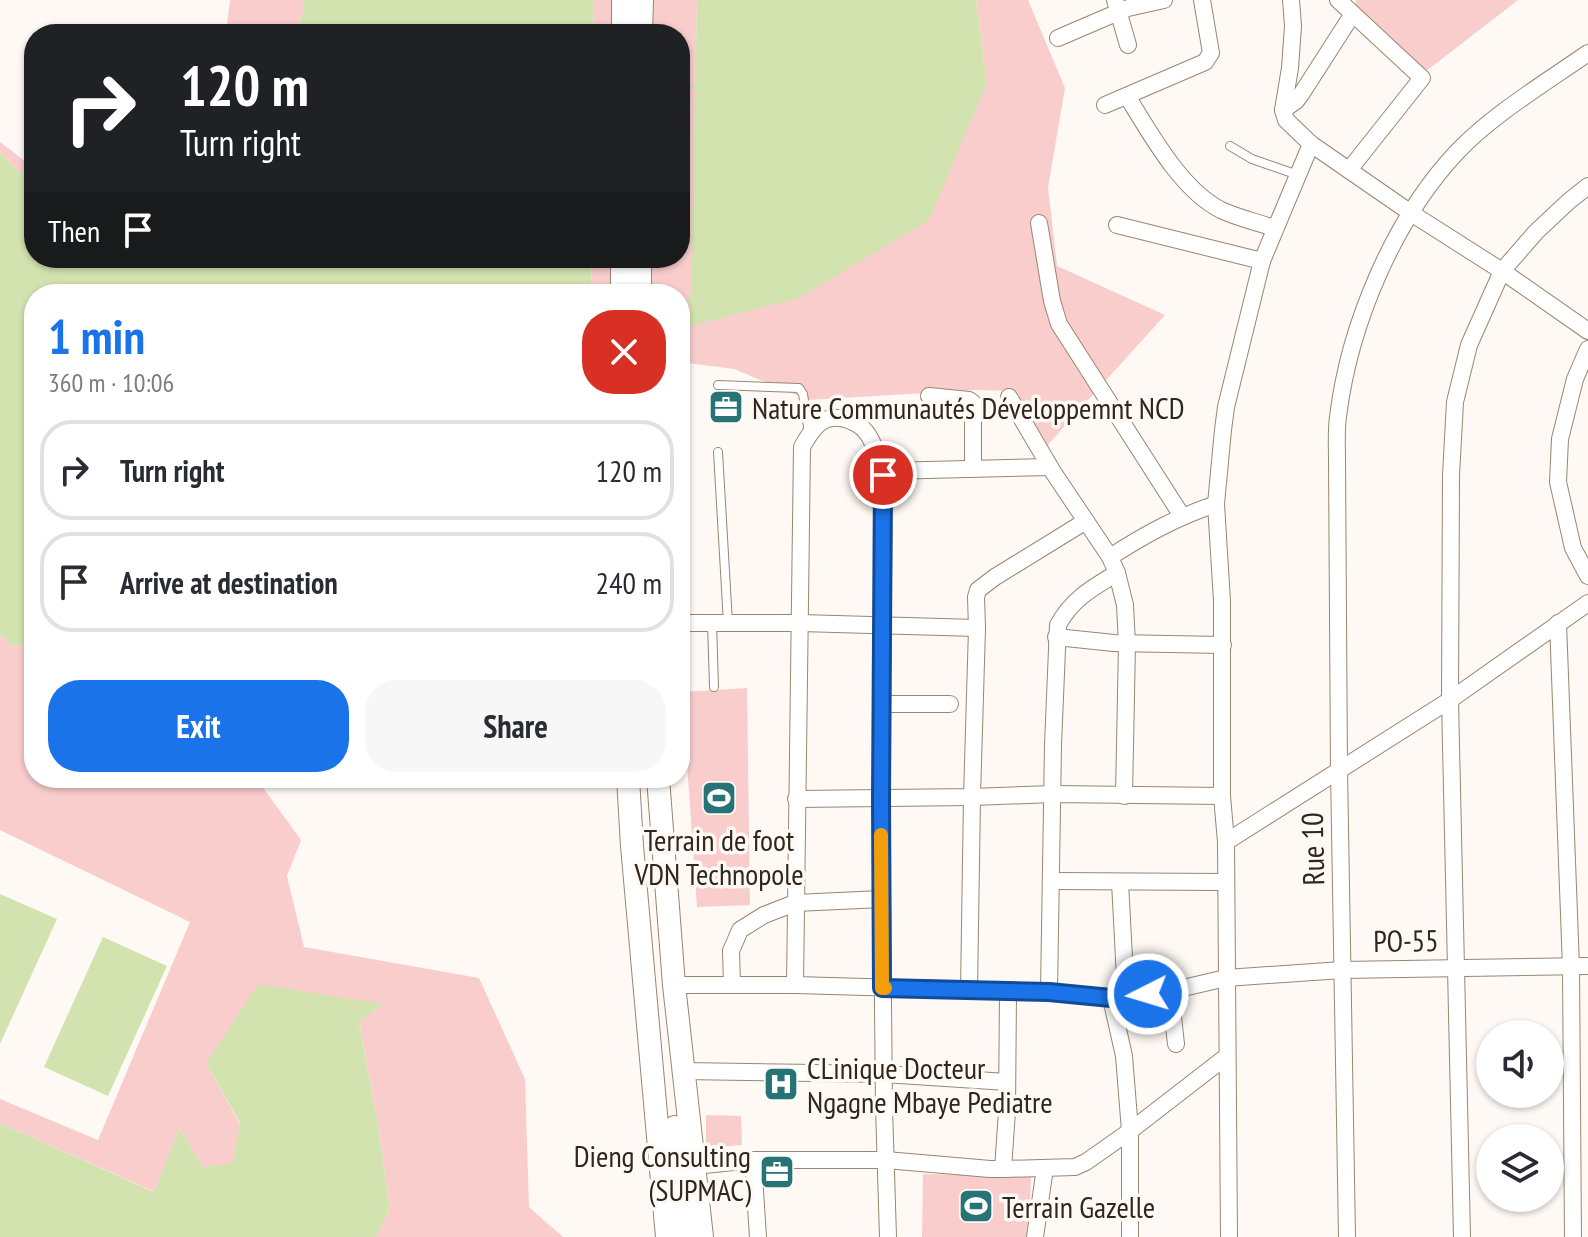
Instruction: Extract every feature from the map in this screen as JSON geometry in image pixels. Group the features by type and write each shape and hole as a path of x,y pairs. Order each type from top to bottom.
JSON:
{"main road":[{"path":"623,0 623,24"},
{"path":"641,24 642,0"},
{"path":"629,788 667,1237"},
{"path":"647,788 650,855 687,1237"},
{"path":"659,788 674,985 702,1237"},
{"path":"687,1237 697,1191"}],"street":[{"path":"1058,38 1117,6 1164,0"},
{"path":"1105,105 1205,62 1211,53 1202,0"},
{"path":"1291,0 1290,68 1283,110 1286,120 1311,144 1588,331"},
{"path":"1338,0 1422,78 1349,170"},
{"path":"1117,6 1128,45"},
{"path":"1283,110 1302,93 1352,15"},
{"name":"Rue 10","path":"1347,1237 1337,460 1338,419 1344,377 1371,290 1411,213 1435,179 1485,126 1588,53"},
{"path":"1127,96 1158,146 1204,199 1222,210 1274,228"},
{"path":"1229,1237 1226,842 1222,796 1223,645 1216,504 1226,407 1262,261 1311,144"},
{"path":"1462,1237 1450,700 1451,475 1455,402 1469,345 1502,271 1536,232 1588,186"},
{"path":"1039,223 1059,324 1182,516"},
{"path":"1117,225 1262,261"},
{"path":"1588,349 1575,379 1560,439 1558,482 1573,548 1588,576"},
{"path":"929,396 973,403 973,468"},
{"path":"1009,397 1114,565 1125,605 1127,644 1124,796"},
{"path":"795,985 802,447 822,420 834,416 854,422 866,432 884,473 881,799 888,1237"},
{"path":"884,473 1050,467"},
{"path":"1049,992 1058,625 1066,609 1145,535 1182,516 1216,504"},
{"path":"969,991 976,597 978,590 995,577 1086,521"},
{"path":"1226,842 1450,700 1588,603"},
{"path":"690,623 977,628"},
{"path":"1558,623 1580,966 1573,1237"},
{"path":"1056,637 1127,644 1223,645"},
{"path":"882,704 950,704"},
{"path":"796,799 1053,794 1222,796"},
{"path":"1051,881 1225,882"},
{"path":"1120,882 1118,998 1130,1131 1130,1237"},
{"path":"732,985 731,951 740,930 764,915 795,903 882,899"},
{"name":"PO-55","path":"674,985 1049,992 1118,998 1170,991 1226,978 1342,970 1580,966"},
{"path":"1170,991 1176,1044"},
{"path":"1003,1169 1008,992"},
{"path":"694,1166 753,1160 886,1160 990,1169 1075,1167 1130,1131 1227,1056"},
{"path":"683,1071 884,1074 1007,1082"},
{"path":"753,1160 758,1237"},
{"path":"1035,1237 1045,1168"}],"lane":[{"path":"1230,146 1252,159 1298,175"},
{"path":"718,385 799,388 803,394 809,434"},
{"path":"714,687 720,623 718,452"}],"shaded area":[{"path":"230,0 304,0 299,24 227,24"},
{"path":"304,0 594,0 593,24 299,24"},
{"path":"594,0 697,0 691,326 987,83 976,0 1028,0 1065,88 1048,187 1057,266 1165,315 1044,449 1013,391 976,390 808,400 734,369 690,363 690,284 591,284 592,268 690,268 690,24 593,24"},
{"path":"697,0 976,0 987,83 929,220 799,298 690,326"},
{"path":"1356,0 1518,0 1421,75 1355,12"},
{"path":"0,142 24,160 24,175 19,172 0,152"},
{"path":"0,152 24,175 24,268 592,268 591,284 24,284 24,643 15,647 0,635"},
{"path":"0,635 15,647 24,643 24,788 263,788 301,840 287,876 304,947 479,978 525,1079 529,1207 563,1237 376,1237 390,1208 359,1021 382,1005 206,1063 240,1124 232,1164 203,1167 180,1128 155,1192 0,1123 0,1099 98,1140 190,922 0,830"},
{"name":"Terrain de foot VDN Technopole","path":"747,688 750,905 697,907 689,788 690,692"},
{"path":"0,894 57,919 0,1044"},
{"path":"103,937 167,966 108,1096 44,1067"},
{"path":"258,984 383,1004 359,1022 390,1208 376,1237 0,1237 0,1123 154,1192 180,1128 203,1167 232,1163 240,1123 206,1063"},
{"path":"706,1115 741,1116 742,1145 706,1148"},
{"name":"Terrain Gazelle","path":"923,1174 1031,1176 1029,1237 922,1237"}],"waterway":[{"path":"690,86 695,86"}],"slow traffic":[{"path":"881,835 882,988 885,988"}],"place":[{"name":"Nature Communautés Développemnt NCD","path":"726,407"},
{"name":"Terrain de foot VDN Technopole","path":"719,798"},
{"name":"CLinique Docteur Ngagne Mbaye Pediatre","path":"781,1084"},
{"name":"Dieng Consulting (SUPMAC)","path":"777,1172"},
{"name":"Terrain Gazelle","path":"976,1206"}],"route":[{"path":"883,475 882,988 1049,992 1111,998 1148,994"}]}
